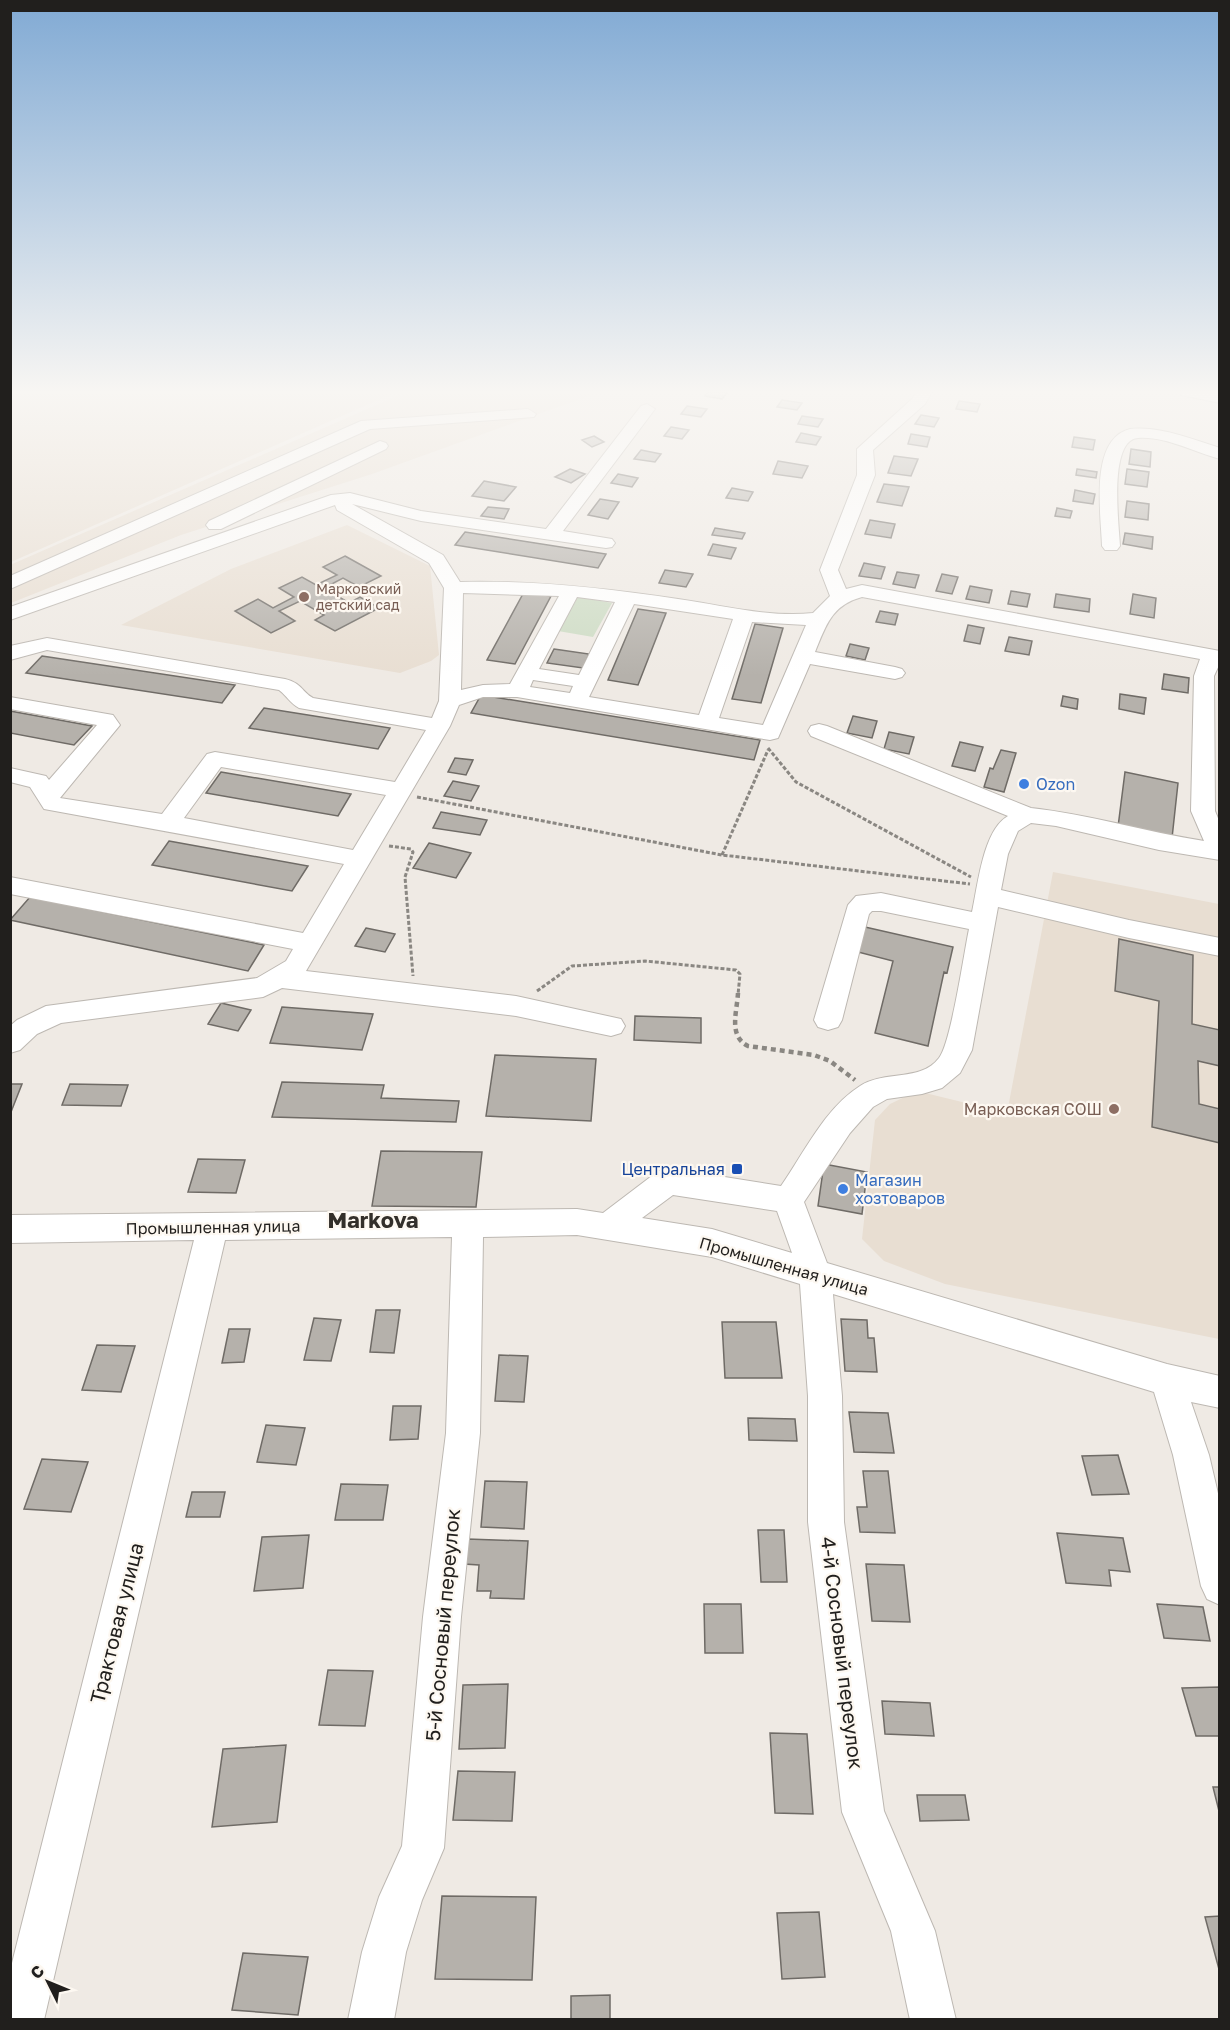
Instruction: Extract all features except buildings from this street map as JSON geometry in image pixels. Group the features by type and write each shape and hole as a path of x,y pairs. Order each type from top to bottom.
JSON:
{"street":[{"path":"10,583 226,487"},
{"path":"55,563 92,564 197,533 294,487"},
{"path":"551,536 588,487"},
{"path":"840,597 829,570 861,487"},
{"path":"1111,487 1112,546"},
{"path":"10,614 331,500 350,498 421,516 606,543"},
{"path":"10,1042 27,1027 57,1013 263,987 295,968 305,955 309,943 439,726 450,701 454,588 435,559 331,500"},
{"path":"454,588 499,587 571,591 745,614 781,621 819,618"},
{"path":"522,682 571,591"},
{"path":"450,701 470,692 496,689 522,682 582,691 706,722 769,742 819,618 840,597 862,591 1216,657"},
{"path":"582,691 627,598"},
{"path":"706,722 745,614"},
{"path":"10,654 24,648 47,644 285,685 296,692 297,698 307,703 439,726"},
{"path":"802,656 895,673"},
{"path":"1216,657 1208,663 1204,676 1203,811 1213,837 1220,846"},
{"path":"10,703 105,720 109,725 48,795"},
{"path":"819,731 950,782 1027,816 1056,818 1159,842 1220,852"},
{"path":"168,823 216,759 400,792"},
{"path":"10,775 38,781 52,804 365,851"},
{"path":"609,1226 668,1181 788,1200 850,1111 872,1093 933,1080 950,1068 958,1050 996,854 1008,826 1027,816"},
{"path":"10,885 309,943"},
{"path":"989,892 1129,929 1220,947"},
{"path":"828,1020 857,911 865,902 881,902 982,923"},
{"path":"281,978 516,1006 611,1026"},
{"name":"4-й Сосновый переулок","path":"788,1200 815,1274 825,1396 826,1522 863,1812 913,1931 933,2019"},
{"name":"Промышленная улица","path":"10,1229 577,1222 609,1226 712,1243 1167,1380 1220,1392"},
{"name":"5-й Сосновый переулок","path":"371,2019 387,1941 401,1897 423,1848 442,1617 463,1433 468,1223"},
{"name":"Трактовая улица","path":"21,2019 213,1227"},
{"path":"1167,1380 1191,1455 1220,1586"}],"path":[{"path":"722,855 769,742"},
{"path":"769,742 796,782 989,892"},
{"path":"400,792 722,855 989,892"},
{"path":"365,851 411,849 413,852 405,877 414,995"},
{"path":"516,1006 572,966 645,961 736,970 740,974 735,1034 740,1042 747,1046 814,1055 830,1061 872,1093"}],"shaded area":[{"path":"11,487 181,487 11,562"},
{"path":"189,487 332,487 181,535 11,603 10,565"},
{"name":"Марковский детский сад","path":"347,525 430,566 439,655 431,661 400,673 121,625 231,569"},
{"name":"Марковская СОШ","path":"1053,872 1219,904 1219,1339 945,1284 884,1261 862,1239 875,1120 890,1104 917,1091 1007,1113"}],"green space":[{"path":"578,597 612,603 593,637 558,631"}],"place":[{"name":"Марковский детский сад","path":"304,597"},
{"name":"Ozon","path":"1024,784"},
{"name":"Марковская СОШ","path":"1114,1109"},
{"name":"Центральная","path":"737,1169"},
{"name":"Магазин хозтоваров","path":"843,1189"}],"district":[{"name":"Markova","path":"373,1220"}]}
